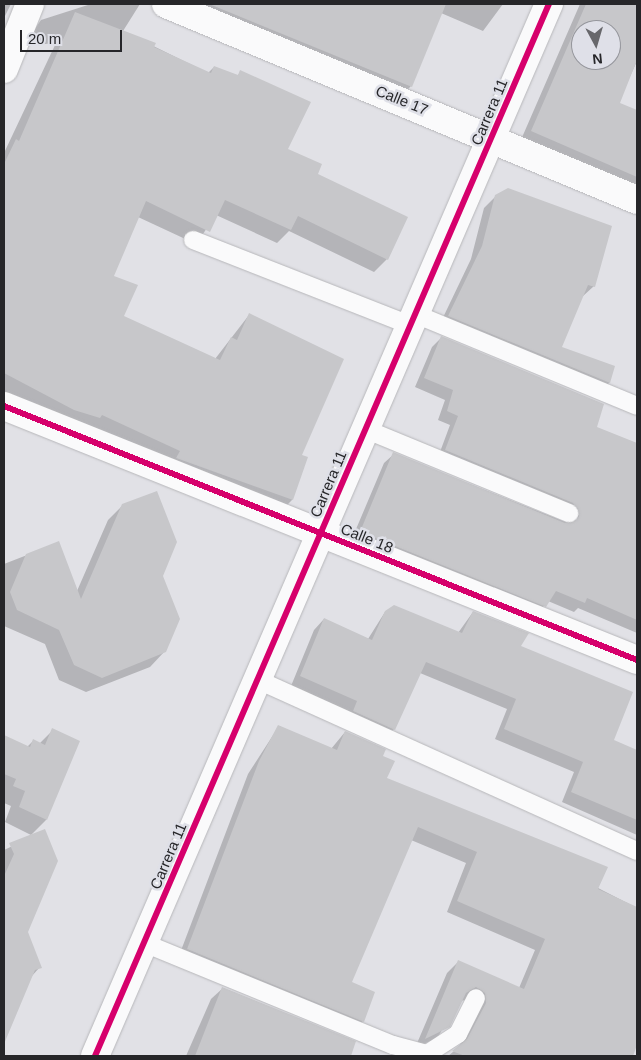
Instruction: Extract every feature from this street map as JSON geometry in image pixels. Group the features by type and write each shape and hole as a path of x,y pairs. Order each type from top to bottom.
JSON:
{"street":[{"path":"4,69 30,4"},
{"name":"Calle 17","path":"166,4 492,136 637,200"},
{"name":"Carrera 11","path":"95,1056 549,4"},
{"name":"Calle 18","path":"4,406 637,660"}],"lane":[{"path":"193,240 413,320 637,406"},
{"path":"365,429 569,513"},
{"path":"258,680 637,851"},
{"path":"144,943 375,1038 427,1054 458,1034 476,998"}],"building":[{"path":"209,4 446,4 412,87"},
{"path":"586,4 637,4 637,60 620,103 637,110 637,177 531,131 571,39 571,70 621,70 621,20 579,20"},
{"path":"75,12 156,43 154,47 211,73 214,66 238,75 240,70 311,102 288,149 322,164 318,174 408,217 388,260 298,216 291,230 225,200 210,232 146,201 114,276 138,285 124,316 220,360 231,337 237,340 249,313 344,359 302,455 308,457 293,500 176,458 180,451 102,415 100,418 74,410 4,373 4,164 16,139 19,141"},
{"path":"508,188 612,226 595,287 588,285 562,347 615,366 610,383 448,316 482,246 495,195"},
{"path":"441,336 604,404 597,427 637,443 637,620 587,598 585,603 556,591 546,607 360,532 393,452 565,523 579,517 573,503 445,450 458,416 447,411 453,390 424,378"},
{"path":"157,491 177,542 163,576 180,619 166,652 102,678 74,665 59,630 17,610 10,592 26,554 59,541 81,599 122,504"},
{"path":"394,605 462,633 473,611 529,633 521,646 633,692 614,740 637,750 637,820 571,792 583,762 504,729 516,699 426,662 395,730 353,711 357,701 300,676 324,618 372,640 385,611"},
{"path":"278,725 337,750 345,731 386,749 383,756 395,761 387,778 608,867 598,889 637,907 637,1045 633,1056 465,1056 452,1051 467,1039 486,1003 485,993 476,987 466,993 450,1027 425,1039 458,960 524,989 545,939 457,901 477,852 418,827 352,982 375,992 364,1022 187,949 259,761"},
{"path":"52,728 80,741 47,820 19,807 25,791 13,786 16,779 4,774 4,735 30,747 33,739 45,745"},
{"path":"45,829 58,861 28,932 42,968 35,970 4,1044 4,876 14,854 9,843"},
{"path":"222,987 356,1041 351,1056 195,1056"}],"cycle path":[{"path":"95,1056 549,4"},
{"path":"4,406 637,660"}]}
